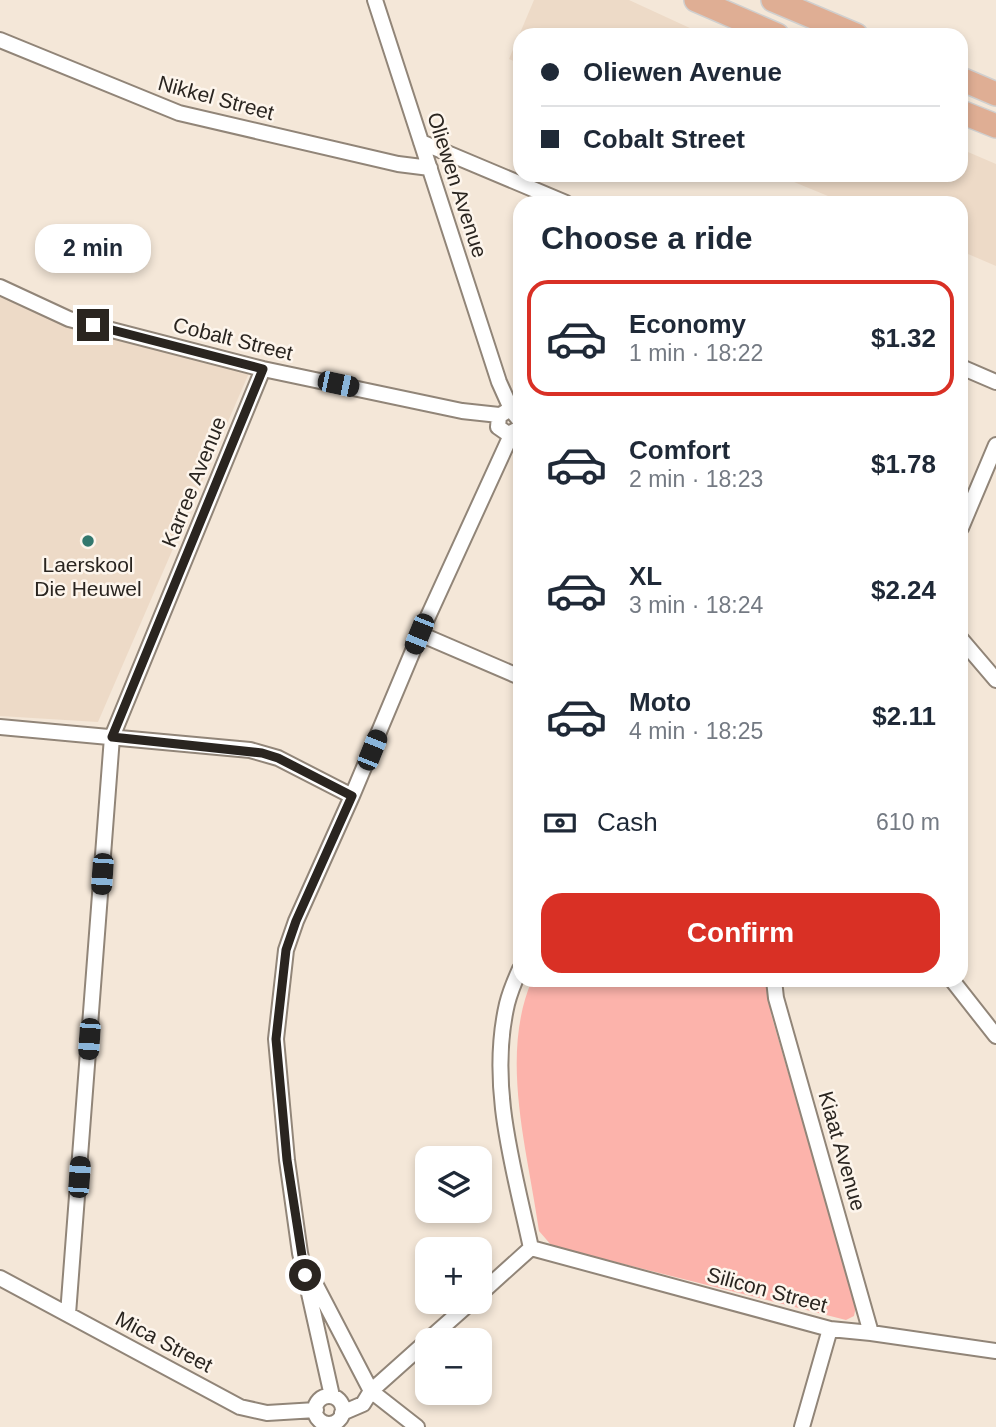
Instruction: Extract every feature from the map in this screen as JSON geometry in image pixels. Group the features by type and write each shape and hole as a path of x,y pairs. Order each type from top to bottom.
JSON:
{"main road":[{"path":"696,0 761,28"},
{"path":"773,0 839,28"},
{"path":"968,82 996,94"},
{"path":"968,115 996,126"}],"street":[{"name":"Oliewen Avenue","path":"375,0 499,382 510,424"},
{"name":"Nikkel Street","path":"0,40 179,113 398,164 430,168"},
{"path":"421,142 513,181"},
{"path":"516,182 549,196"},
{"name":"Cobalt Street","path":"0,287 69,319 263,369 462,411 510,424"},
{"name":"Karree Avenue","path":"68,1314 112,737 263,369"},
{"path":"968,371 996,382"},
{"path":"330,1413 324,1364 300,1253 287,1160 276,1039 286,950 419,634 497,463 510,424"},
{"path":"968,511 996,445"},
{"path":"419,634 513,674"},
{"path":"968,647 996,680"},
{"path":"0,727 262,753 278,758 352,796"},
{"path":"492,1283 531,1248 506,1134 502,1097 500,1060 503,1027 507,1002 513,987"},
{"name":"Kiaat Avenue","path":"775,987 871,1333"},
{"path":"958,987 996,1036"},
{"name":"Silicon Street","path":"531,1248 830,1329 996,1351"},
{"path":"300,1253 371,1391 417,1427"},
{"name":"Mica Street","path":"0,1278 240,1407 267,1413 330,1413 360,1406 371,1391"},
{"path":"442,1328 457,1314"},
{"path":"802,1427 830,1329"},
{"path":"371,1391 415,1352"}],"shaded area":[{"path":"534,0 629,0 690,28 522,28"},
{"path":"968,152 996,164 996,266 968,254 968,196 828,196 794,182 968,182"},
{"name":"Laerskool Die Heuwel","path":"0,294 252,366 98,722 0,716"},
{"path":"530,987 768,987 771,1014 856,1306 854,1316 846,1320 552,1246 539,1231 523,1137 517,1072 522,1010"}],"place":[{"name":"Laerskool Die Heuwel","path":"88,541"}],"route":[{"path":"93,325 263,369 112,737 250,750 278,758 352,796 296,921 286,950 277,1020 276,1039 287,1160 305,1275"}]}
